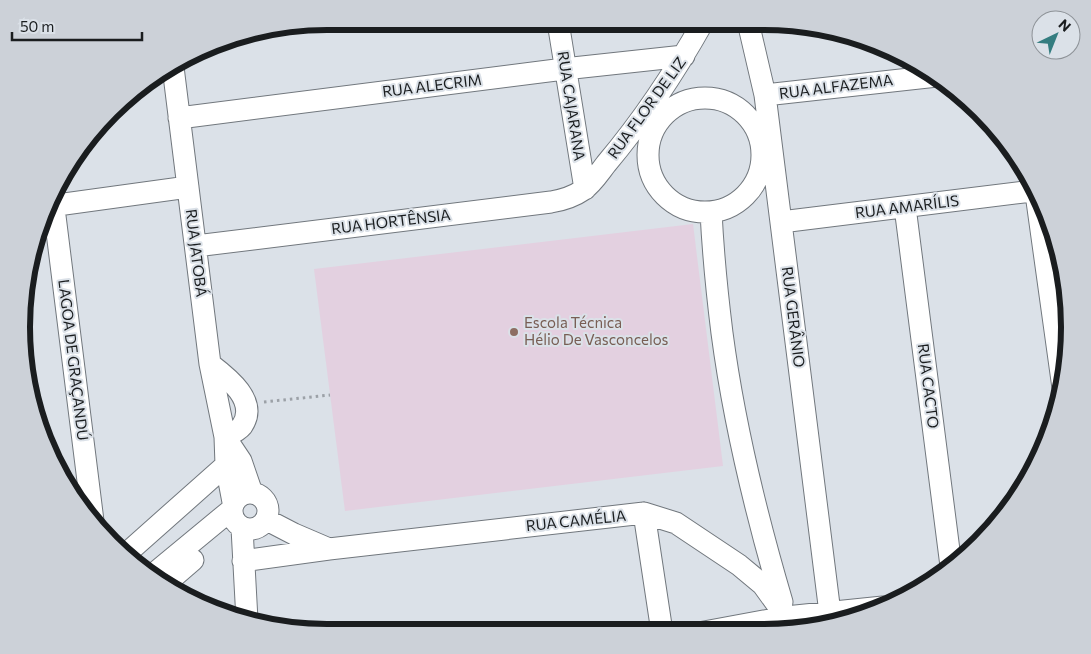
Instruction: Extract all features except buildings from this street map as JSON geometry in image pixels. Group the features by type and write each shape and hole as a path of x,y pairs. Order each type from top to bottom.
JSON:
{"street":[{"name":"RUA CAJARANA","path":"559,30 585,189"},
{"name":"RUA FLOR DE LIZ","path":"585,189 619,149 650,120 699,30"},
{"name":"RUA GERÂNIO","path":"750,30 765,95 767,155 781,222 830,613"},
{"name":"RUA ALECRIM","path":"179,118 564,69 684,56"},
{"name":"RUA JATOBÁ","path":"174,73 210,364 225,437 226,465 245,515"},
{"name":"RUA ALFAZEMA","path":"765,95 925,77"},
{"path":"696,98 712,98 728,103 742,112 754,124 767,155 757,180 742,200 727,208 710,212 695,211 680,206 667,197 657,185 650,170 648,155 650,120 680,103 696,98"},
{"path":"58,203 188,187"},
{"name":"RUA HORTÊNSIA","path":"196,246 551,202 568,198 585,189"},
{"name":"RUA AMARÍLIS","path":"781,222 1028,192"},
{"name":"RUA CACTO","path":"905,207 950,559"},
{"path":"710,212 722,335 740,436 761,531 786,617"},
{"name":"LAGOA DE GRAÇANDÚ","path":"53,213 91,508"},
{"path":"1039,215 1059,320 1060,341"},
{"path":"210,364 236,386 246,404 246,414 242,425 225,437"},
{"name":"RUA JATOBÁ","path":"225,437 241,461 245,515 243,562 247,613"},
{"path":"131,550 226,465"},
{"path":"644,513 661,624"},
{"name":"RUA CAMÉLIA","path":"243,562 329,549 644,513 676,523 739,565 763,585 786,617"},
{"path":"245,515 306,553"},
{"path":"159,572 245,515"},
{"path":"171,579 245,515"},
{"name":"RUA CAMÉLIA","path":"245,515 329,549"},
{"path":"748,624 786,617 851,611"}],"path":[{"path":"246,404 330,396"}],"shaded area":[{"name":"Escola Técnica Hélio De Vasconcelos","path":"693,224 723,466 345,511 314,269"}],"place":[{"name":"Escola Técnica Hélio De Vasconcelos","path":"514,332"}]}
